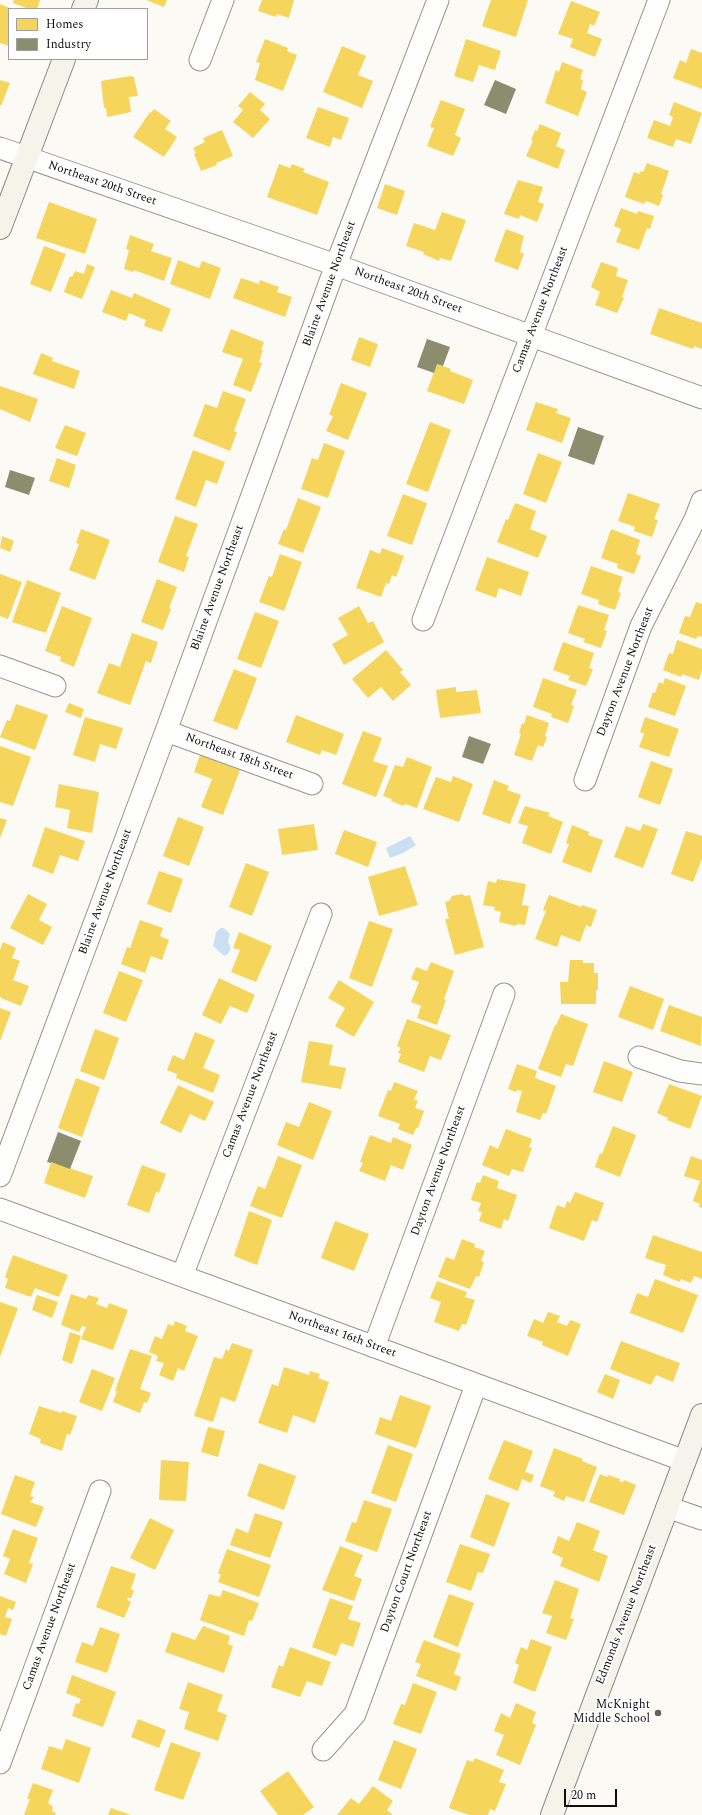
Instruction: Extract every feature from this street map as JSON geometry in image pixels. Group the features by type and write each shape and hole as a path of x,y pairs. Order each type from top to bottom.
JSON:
{"street":[{"path":"200,60 223,0"},
{"name":"Blaine Avenue Northeast","path":"0,1176 166,731 336,266 438,0"},
{"name":"Camas Avenue Northeast","path":"423,620 659,0"},
{"path":"0,228 64,60"},
{"name":"Northeast 20th Street","path":"0,148 531,335 702,398"},
{"name":"Dayton Avenue Northeast","path":"585,780 641,626 695,519 702,501"},
{"path":"0,666 55,686"},
{"name":"Northeast 18th Street","path":"166,731 312,784"},
{"name":"Camas Avenue Northeast","path":"182,1276 321,914"},
{"name":"Dayton Avenue Northeast","path":"374,1347 504,994"},
{"path":"639,1057 680,1071 702,1074"},
{"name":"Northeast 16th Street","path":"0,1209 685,1461"},
{"name":"Dayton Court Northeast","path":"323,1750 355,1714 476,1385"},
{"name":"Edmonds Avenue Northeast","path":"552,1815 702,1414"},
{"name":"Camas Avenue Northeast","path":"0,1763 100,1491"},
{"path":"667,1507 702,1519"}],"water":[{"path":"410,836 416,845 403,853 390,858 386,848"},
{"path":"221,928 224,928 230,934 228,942 231,949 227,955 223,955 213,946 216,932"}],"building: Homes":[{"path":"14,0 40,0 37,8 26,8 13,3"},
{"path":"146,0 167,0 164,7"},
{"path":"262,0 294,0 289,18 277,14 276,17 258,11"},
{"path":"491,0 528,0 516,37 482,26"},
{"path":"571,1 600,12 594,26 590,24 587,33 602,39 595,57 570,47 573,39 558,34"},
{"path":"0,4 10,8 8,8 8,46 0,43"},
{"path":"265,39 288,48 287,51 297,55 283,91 255,80 260,63 256,62"},
{"path":"466,39 501,51 495,70 479,65 473,82 454,76"},
{"path":"342,46 366,56 358,75 373,81 362,108 323,92"},
{"path":"691,49 702,53 702,89 673,78 680,60 686,63"},
{"path":"562,62 583,70 580,79 583,80 581,89 587,92 578,116 545,103 556,70 559,72"},
{"path":"130,76 134,77 138,96 129,97 131,112 107,117 106,108 104,108 101,81"},
{"path":"0,80 10,83 1,106 0,105"},
{"path":"250,92 265,104 260,110 270,119 253,138 233,122 243,110 238,106"},
{"path":"441,100 465,109 455,135 461,138 453,156 427,146 434,128 430,127"},
{"path":"674,102 702,113 691,144 676,139 673,147 647,138 654,120 670,126 673,117 669,115"},
{"path":"318,107 349,118 341,140 333,137 330,147 306,138"},
{"path":"154,109 171,121 165,129 177,137 164,157 133,137 150,112 151,113"},
{"path":"540,124 561,133 556,146 565,150 558,169 526,156 533,141 531,140 535,130 537,131"},
{"path":"222,130 233,156 216,163 217,165 201,171 193,148 205,142 203,138"},
{"path":"647,163 669,171 661,194 663,195 659,206 646,201 644,204 625,197 634,172 639,174 641,171 643,172"},
{"path":"279,164 290,168 292,164 305,169 303,172 329,182 317,215 267,197"},
{"path":"518,180 543,187 538,202 544,204 537,222 520,215 519,219 504,214"},
{"path":"385,184 405,191 397,215 377,208"},
{"path":"49,202 97,219 85,254 36,238"},
{"path":"621,208 637,214 638,211 654,216 650,229 647,228 639,250 616,242 621,229 614,226"},
{"path":"442,212 466,220 451,261 440,258 439,261 423,254 424,252 406,246 414,223 435,230"},
{"path":"506,229 524,236 520,252 524,254 518,270 494,261"},
{"path":"130,235 154,244 151,251 172,258 164,281 134,270 133,272 124,269 129,250 126,249"},
{"path":"44,246 66,254 51,292 30,284"},
{"path":"178,260 199,268 202,261 221,268 210,299 170,284"},
{"path":"601,262 618,268 616,276 628,280 622,297 624,298 617,313 595,305 600,292 591,287"},
{"path":"87,264 95,267 82,299 64,292 70,276 72,277 75,271 84,274"},
{"path":"241,278 259,284 260,280 279,287 277,292 292,297 285,317 233,298"},
{"path":"111,290 132,298 134,293 171,309 162,332 144,326 146,320 129,313 126,321 102,312"},
{"path":"659,308 702,323 702,349 694,346 693,349 650,334"},
{"path":"231,329 264,342 259,362 262,363 251,392 233,385 243,359 222,352"},
{"path":"359,337 378,344 370,367 351,360"},
{"path":"41,353 53,358 52,361 80,371 74,389 33,374"},
{"path":"437,364 473,380 464,404 427,391"},
{"path":"341,383 367,393 348,440 326,431 333,416 329,415"},
{"path":"0,386 38,399 30,422 0,409"},
{"path":"223,391 246,399 234,431 237,432 230,451 193,436 205,404 217,408"},
{"path":"536,402 558,409 556,413 571,418 562,443 526,430"},
{"path":"430,422 451,430 428,492 406,484"},
{"path":"65,425 86,433 77,456 55,448"},
{"path":"324,443 345,451 328,498 301,489 312,458 318,460"},
{"path":"193,450 225,462 217,484 206,480 196,507 175,499"},
{"path":"538,453 562,462 546,503 523,494"},
{"path":"57,458 76,465 69,488 49,481"},
{"path":"628,493 660,504 654,519 658,520 652,537 634,531 635,527 618,521"},
{"path":"403,494 427,503 412,545 387,536"},
{"path":"298,498 321,507 303,553 278,544 284,529 286,530"},
{"path":"515,503 536,511 530,529 547,536 538,558 497,542 506,519 508,520"},
{"path":"175,516 198,524 186,556 189,557 184,572 158,562"},
{"path":"81,529 110,540 95,580 69,570 79,544 76,543"},
{"path":"611,529 640,540 636,554 641,556 634,574 617,568 618,564 601,558"},
{"path":"2,536 14,541 10,552 0,548"},
{"path":"382,548 404,556 396,577 392,575 389,584 386,583 381,597 356,588 370,550 380,554"},
{"path":"280,554 302,562 284,611 259,602 269,576 272,577"},
{"path":"487,557 529,572 521,596 499,588 496,598 475,590"},
{"path":"591,566 623,577 618,592 621,593 615,610 598,604 599,600 581,594"},
{"path":"0,574 22,582 8,619 0,616"},
{"path":"157,579 177,587 163,630 141,622"},
{"path":"27,580 61,593 46,633 12,622"},
{"path":"696,602 702,604 702,637 698,636 696,639 679,633 685,616 690,617"},
{"path":"578,605 609,615 604,630 607,631 601,648 583,642 585,639 568,633"},
{"path":"62,606 92,618 74,667 60,661 61,657 45,651"},
{"path":"359,606 368,623 373,621 384,642 344,665 332,644 348,635 338,618"},
{"path":"255,612 279,621 261,668 237,659"},
{"path":"132,633 158,642 151,663 146,661 130,705 97,693 109,663 120,667"},
{"path":"677,640 702,649 702,670 699,680 682,674 681,677 663,670 669,653 673,654"},
{"path":"563,642 594,653 589,668 593,669 586,686 568,680 570,676 553,670"},
{"path":"386,650 403,670 400,672 411,685 393,701 381,687 368,698 352,679"},
{"path":"234,669 257,678 237,730 213,721"},
{"path":"543,678 577,690 571,705 574,706 568,723 551,717 552,714 533,707"},
{"path":"665,678 686,686 675,716 648,707 653,692 655,693 659,682 663,684"},
{"path":"456,687 456,692 477,690 481,713 440,718 436,690"},
{"path":"69,703 84,709 81,718 65,712"},
{"path":"16,704 48,715 35,750 0,737 7,720 10,721"},
{"path":"296,715 344,734 336,755 322,750 320,755 286,742"},
{"path":"527,715 549,723 545,736 547,737 543,747 538,745 532,761 514,755 521,734 519,733 522,723 524,724"},
{"path":"85,717 123,728 116,749 100,744 95,762 73,755"},
{"path":"645,717 679,729 669,757 639,747 644,734 640,732"},
{"path":"363,731 382,738 373,761 388,766 376,797 342,784"},
{"path":"0,746 31,757 13,806 0,802"},
{"path":"200,755 240,770 223,815 201,807 212,779 194,772"},
{"path":"407,757 432,767 417,808 405,804 404,806 383,796 395,765 403,767"},
{"path":"651,761 673,769 660,805 638,797"},
{"path":"453,776 473,784 459,822 423,809 436,777 451,782"},
{"path":"494,780 509,786 507,790 521,795 510,824 482,814"},
{"path":"59,784 99,792 92,833 67,828 70,810 55,807"},
{"path":"525,806 550,813 548,816 563,822 551,854 522,843 528,826 518,823"},
{"path":"178,817 204,827 189,866 163,856"},
{"path":"0,818 7,820 0,838"},
{"path":"314,824 318,850 282,855 278,829"},
{"path":"643,824 658,829 643,868 614,857 626,826 640,831"},
{"path":"572,825 589,832 588,835 603,840 591,873 562,862 569,844 566,843"},
{"path":"45,827 85,841 78,861 60,855 53,874 32,866"},
{"path":"344,830 377,842 368,867 335,854"},
{"path":"686,831 702,836 702,859 693,882 671,874"},
{"path":"246,863 269,872 252,916 229,907"},
{"path":"405,866 418,905 379,916 368,877"},
{"path":"159,871 183,879 171,913 147,904"},
{"path":"497,879 526,884 522,905 529,906 525,925 517,924 516,926 499,922 501,912 494,910 495,907 483,905 488,881 496,883"},
{"path":"28,894 47,904 39,920 52,927 43,945 10,928"},
{"path":"462,894 465,896 470,895 484,947 455,955 445,919 449,919 445,902 449,901 452,896"},
{"path":"549,895 581,907 582,905 597,910 591,927 586,925 580,942 561,935 557,947 535,939 546,911 543,910"},
{"path":"140,920 163,928 160,936 169,940 162,960 151,956 145,973 121,964 127,947 130,948"},
{"path":"369,921 393,929 372,987 349,978"},
{"path":"239,932 272,946 256,982 231,972 240,950 233,948"},
{"path":"3,942 16,948 12,958 20,961 13,980 29,986 21,1006 1,998 0,996 0,950"},
{"path":"570,960 583,960 583,963 594,963 594,973 598,973 596,1004 561,1004 560,982 568,982"},
{"path":"431,962 454,971 437,1025 417,1018 421,1006 411,1002 419,982 411,979 416,967 427,971"},
{"path":"119,971 143,980 126,1022 103,1013"},
{"path":"219,978 255,995 247,1013 230,1006 221,1024 202,1015"},
{"path":"339,980 374,1002 354,1037 335,1026 345,1008 328,998"},
{"path":"630,986 664,999 653,1030 618,1017"},
{"path":"669,1005 702,1017 701,1046 660,1031"},
{"path":"0,1008 11,1012 0,1041"},
{"path":"561,1014 588,1024 573,1066 566,1064 561,1077 538,1069 555,1025 556,1026"},
{"path":"407,1019 451,1035 441,1060 430,1056 424,1072 398,1062 401,1054 398,1053 401,1048 397,1046"},
{"path":"95,1029 119,1038 104,1080 80,1071"},
{"path":"195,1032 215,1040 203,1068 220,1075 213,1093 176,1078 177,1074 167,1070 173,1055 184,1060"},
{"path":"309,1041 333,1045 329,1065 346,1068 341,1089 301,1082"},
{"path":"604,1061 633,1072 622,1102 593,1092"},
{"path":"517,1064 537,1071 535,1078 556,1086 546,1114 543,1113 540,1120 516,1112 522,1091 517,1090 516,1092 508,1089"},
{"path":"76,1078 100,1087 82,1137 58,1128"},
{"path":"394,1082 418,1091 414,1099 418,1101 415,1108 424,1111 418,1128 416,1128 413,1135 398,1129 400,1124 378,1116 388,1090 391,1091"},
{"path":"669,1084 702,1096 690,1129 667,1120 668,1118 657,1113"},
{"path":"178,1085 214,1102 205,1121 190,1114 181,1133 160,1123"},
{"path":"309,1102 332,1111 313,1160 277,1145 286,1122 299,1127"},
{"path":"613,1126 636,1135 620,1177 595,1167"},
{"path":"506,1129 532,1139 529,1147 532,1148 523,1172 512,1169 509,1176 482,1165 490,1145 498,1149"},
{"path":"370,1135 391,1143 393,1137 412,1145 403,1170 391,1165 385,1181 359,1171 363,1163 360,1162"},
{"path":"278,1156 302,1165 282,1218 250,1206 258,1186 265,1189"},
{"path":"691,1156 702,1160 702,1208 699,1207 700,1204 693,1201 700,1181 684,1176"},
{"path":"51,1162 93,1176 85,1198 44,1183"},
{"path":"142,1165 166,1174 159,1193 156,1192 149,1213 127,1205"},
{"path":"483,1175 499,1181 497,1188 517,1195 508,1221 504,1219 501,1229 479,1221 482,1212 478,1211 481,1203 471,1200 477,1182 480,1183"},
{"path":"575,1192 604,1203 597,1222 592,1220 584,1241 549,1228 557,1205 565,1208 567,1201 570,1203"},
{"path":"249,1211 272,1220 257,1265 234,1256"},
{"path":"335,1221 369,1234 354,1271 321,1258"},
{"path":"653,1235 702,1252 702,1279 694,1276 691,1283 681,1279 680,1282 663,1275 666,1265 645,1258"},
{"path":"462,1239 475,1244 474,1247 485,1251 481,1261 484,1262 479,1277 476,1276 470,1289 438,1277 446,1257 454,1260"},
{"path":"13,1255 68,1275 59,1297 35,1288 31,1297 5,1288 8,1279 5,1277"},
{"path":"655,1279 698,1295 683,1333 630,1313 637,1293 648,1297"},
{"path":"437,1281 467,1292 465,1297 475,1300 466,1325 462,1324 459,1331 434,1322 441,1302 430,1298"},
{"path":"71,1294 86,1299 88,1295 99,1298 96,1304 107,1308 109,1303 128,1310 113,1350 81,1339 86,1327 82,1326 79,1332 61,1325"},
{"path":"37,1295 58,1302 52,1318 32,1310"},
{"path":"0,1302 18,1308 0,1357"},
{"path":"548,1312 560,1316 557,1322 567,1326 570,1320 581,1324 568,1356 542,1345 543,1342 527,1336 534,1319 543,1323"},
{"path":"175,1321 187,1326 185,1331 198,1336 184,1371 178,1368 173,1381 159,1375 164,1363 156,1361 158,1356 149,1352 155,1336 162,1339 168,1324 173,1326"},
{"path":"70,1332 81,1336 72,1364 62,1360"},
{"path":"621,1341 680,1363 673,1382 656,1375 651,1385 610,1369"},
{"path":"232,1343 253,1350 235,1402 221,1397 213,1422 194,1416 214,1357 222,1359 226,1349 229,1351"},
{"path":"130,1349 152,1356 140,1389 151,1393 147,1403 144,1402 140,1413 113,1402 117,1391 115,1391"},
{"path":"284,1367 309,1375 310,1371 320,1374 318,1378 329,1382 315,1423 293,1415 287,1433 258,1423 272,1384 278,1386"},
{"path":"92,1369 115,1378 102,1411 79,1402"},
{"path":"605,1374 620,1380 613,1399 597,1392"},
{"path":"400,1395 431,1406 416,1448 375,1434 380,1417 391,1421"},
{"path":"39,1406 77,1416 70,1435 67,1434 62,1451 40,1443 41,1439 29,1434"},
{"path":"208,1427 225,1431 218,1457 201,1452"},
{"path":"504,1440 533,1451 525,1472 534,1475 531,1483 522,1479 518,1491 488,1479"},
{"path":"388,1445 413,1454 396,1502 371,1493"},
{"path":"554,1448 583,1459 582,1461 597,1467 584,1502 566,1496 564,1501 553,1496 555,1492 540,1486"},
{"path":"161,1460 189,1462 186,1501 159,1500"},
{"path":"259,1463 296,1476 284,1510 247,1496"},
{"path":"600,1474 607,1477 608,1475 620,1479 619,1481 623,1482 624,1480 636,1485 624,1515 589,1502"},
{"path":"15,1475 35,1482 30,1496 34,1497 30,1502 44,1507 36,1527 1,1514"},
{"path":"486,1494 510,1503 494,1547 470,1537"},
{"path":"364,1500 392,1509 377,1552 345,1541 352,1522 356,1523"},
{"path":"255,1513 283,1522 270,1558 230,1545 236,1528 248,1533"},
{"path":"150,1518 174,1530 155,1570 130,1558"},
{"path":"577,1522 600,1531 593,1550 608,1556 599,1582 560,1566 563,1558 552,1553 558,1536 569,1541"},
{"path":"13,1529 38,1538 29,1563 33,1564 26,1583 4,1574 10,1559 3,1556"},
{"path":"460,1544 490,1554 483,1573 478,1572 471,1591 446,1582"},
{"path":"340,1546 363,1555 354,1576 362,1579 354,1601 322,1590"},
{"path":"227,1549 271,1565 259,1597 218,1582 221,1575 218,1573"},
{"path":"111,1566 136,1574 131,1589 134,1591 131,1598 128,1598 127,1600 131,1602 124,1618 96,1607"},
{"path":"555,1580 579,1589 570,1618 574,1619 566,1640 546,1633 552,1616 542,1613"},
{"path":"223,1590 259,1603 252,1621 249,1620 244,1636 200,1620 209,1594 220,1597"},
{"path":"449,1594 474,1603 458,1647 433,1637"},
{"path":"0,1596 16,1602 13,1610 8,1608 5,1617 12,1619 6,1636 0,1634"},
{"path":"330,1598 353,1606 348,1619 361,1623 353,1647 341,1643 336,1656 312,1647"},
{"path":"203,1626 230,1636 228,1644 233,1646 224,1673 165,1652 172,1632 195,1640"},
{"path":"100,1627 120,1634 107,1673 75,1662 82,1642 93,1646"},
{"path":"531,1639 552,1647 535,1692 513,1683 519,1665 515,1663 521,1647 527,1650"},
{"path":"424,1640 461,1654 454,1674 461,1677 456,1691 416,1676 421,1664 415,1662"},
{"path":"290,1647 331,1662 322,1686 307,1681 300,1697 271,1687 279,1665 283,1667"},
{"path":"72,1675 116,1692 103,1727 72,1716 76,1703 79,1704 81,1699 66,1693"},
{"path":"188,1682 223,1695 217,1711 227,1715 218,1741 184,1729 189,1712 179,1709"},
{"path":"413,1683 437,1692 421,1734 393,1724 401,1704 405,1705"},
{"path":"516,1703 536,1712 532,1723 536,1725 520,1765 496,1755 504,1735 494,1731 501,1713 510,1718"},
{"path":"138,1719 166,1730 159,1748 131,1737"},
{"path":"66,1739 91,1748 79,1783 41,1769 49,1746 62,1750"},
{"path":"394,1740 417,1749 401,1789 378,1780"},
{"path":"171,1742 201,1753 183,1800 154,1790"},
{"path":"475,1758 504,1770 499,1782 506,1784 495,1811 490,1809 488,1815 469,1815 449,1808 467,1760 473,1762"},
{"path":"288,1771 314,1807 303,1815 278,1815 260,1791"},
{"path":"33,1783 53,1790 48,1803 53,1807 52,1811 56,1813 55,1815 24,1815 30,1799 27,1799"},
{"path":"373,1786 393,1801 387,1810 392,1815 337,1815 351,1798 359,1804"},
{"path":"111,1808 131,1815 108,1815"}],"building: Industry":[{"path":"495,80 516,89 506,114 484,105"},
{"path":"427,339 450,347 443,366 437,364 434,373 417,367"},
{"path":"578,427 604,436 594,465 568,456"},
{"path":"10,470 35,478 29,495 5,487"},
{"path":"469,736 491,744 483,764 462,757"},
{"path":"58,1132 81,1141 70,1169 47,1162"}],"place":[{"name":"McKnight Middle School","path":"658,1713"}]}
